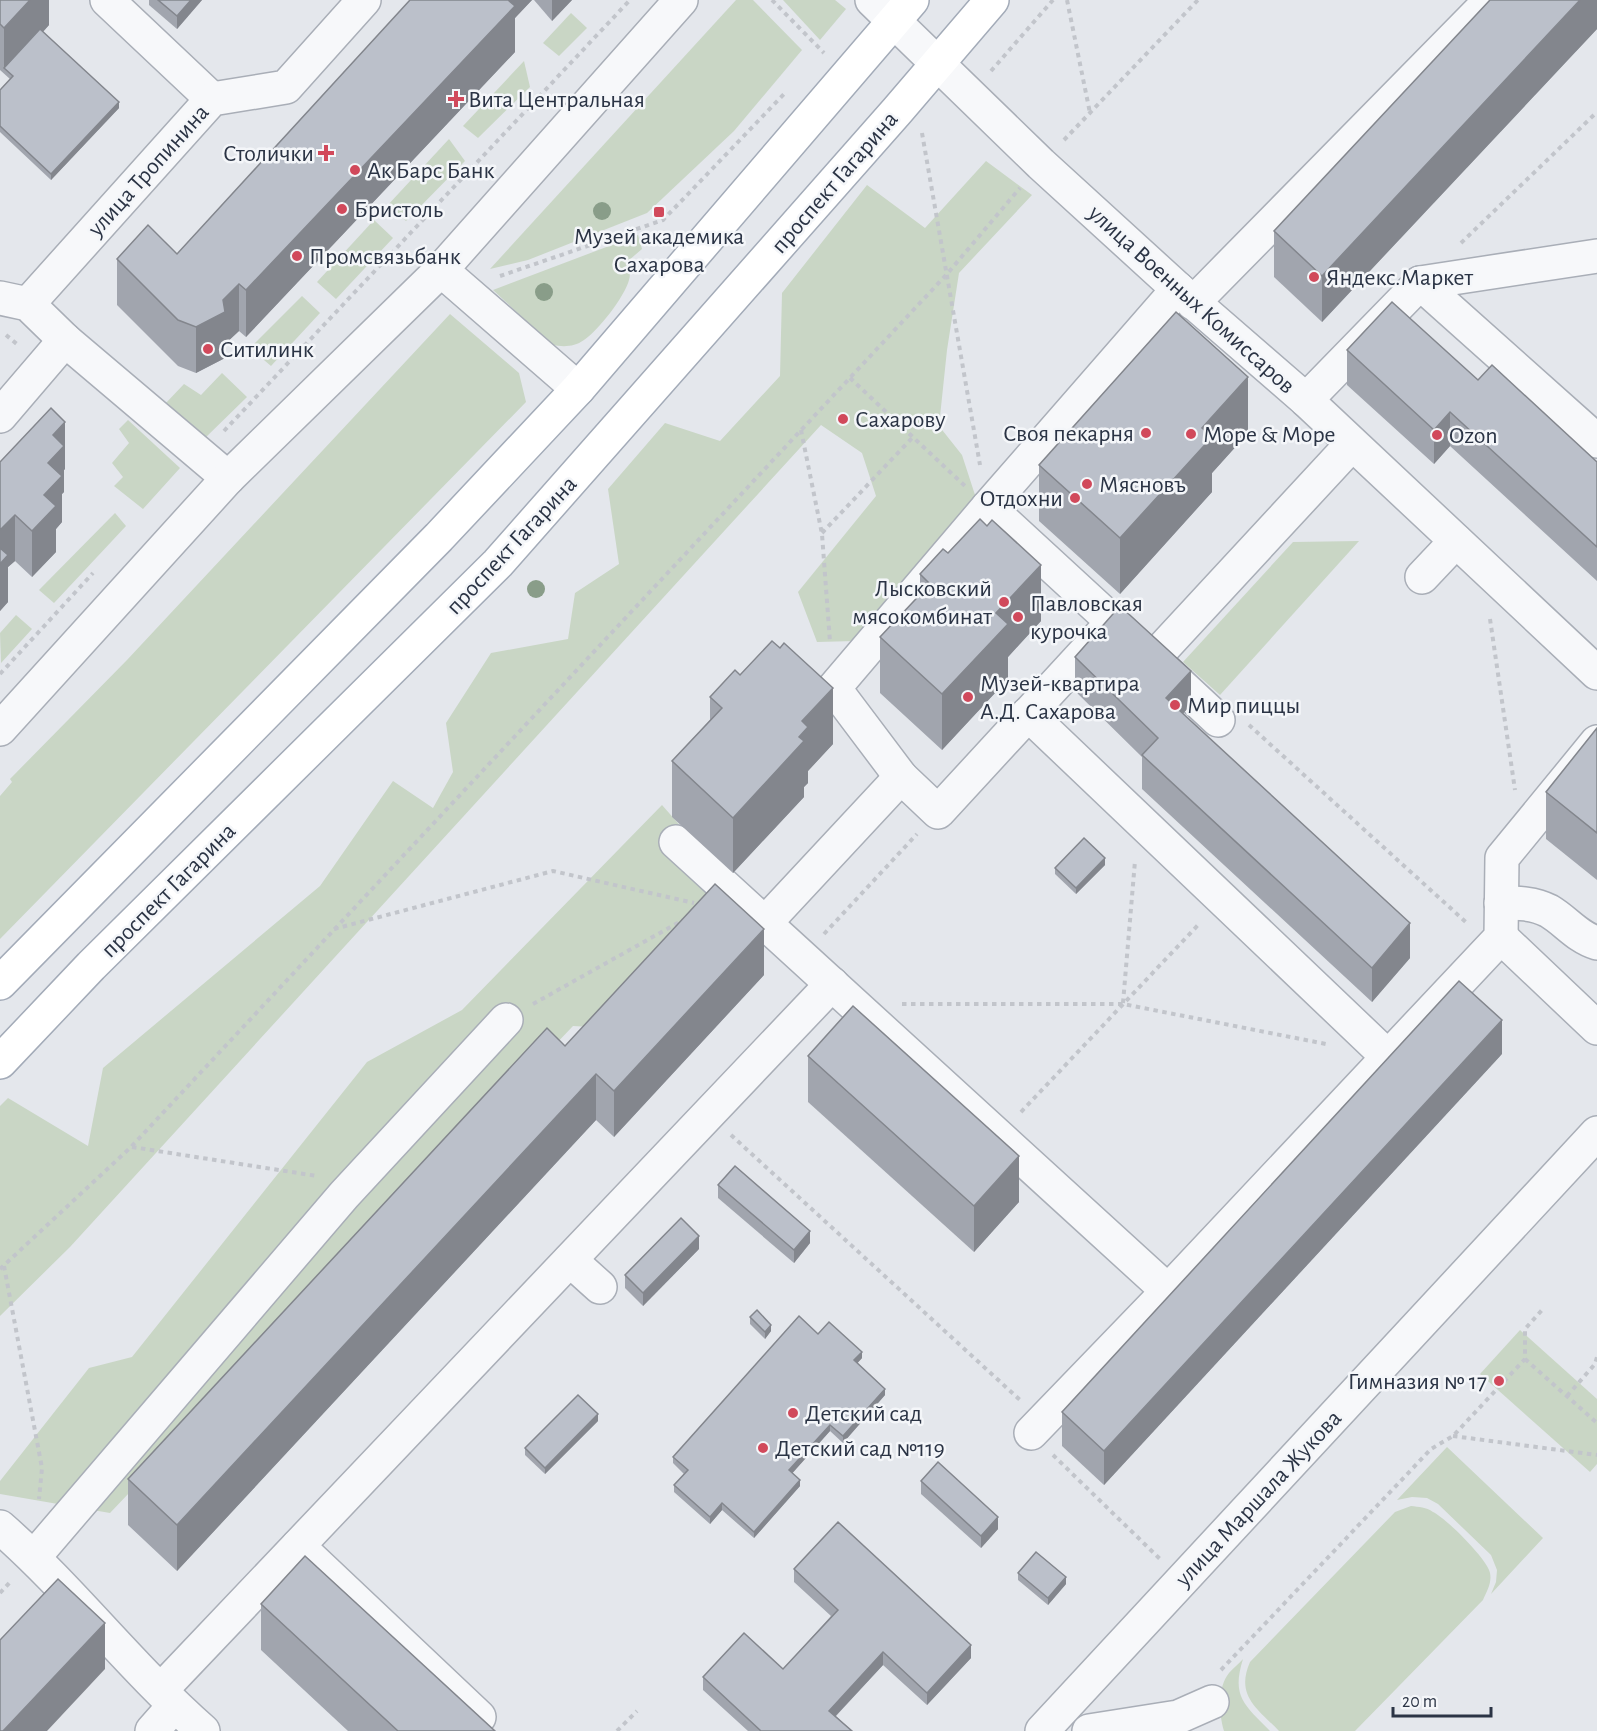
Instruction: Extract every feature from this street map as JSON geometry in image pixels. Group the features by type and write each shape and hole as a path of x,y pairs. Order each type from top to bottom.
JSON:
{"main road":[{"name":"проспект Гагарина","path":"0,1062 91,966 498,563 992,0"},
{"path":"0,982 439,537 578,389 893,7"}],"street":[{"path":"107,0 212,99"},
{"name":"улица Тропинина","path":"14,301 212,99 286,87 364,0"},
{"path":"0,729 228,478 450,279 681,0"},
{"path":"1113,622 938,812 901,777 834,688 988,507 1186,296 1491,0"},
{"name":"улица Военных Комиссаров","path":"893,7 938,63 1041,164 1186,296 1306,400 1597,673"},
{"path":"1306,400 1420,283 1597,256"},
{"path":"450,279 578,389"},
{"path":"1420,283 1597,441"},
{"path":"14,301 65,340 228,478"},
{"path":"0,416 65,340"},
{"path":"1165,646 1352,444"},
{"path":"988,507 1218,720"},
{"path":"1422,577 1456,541"},
{"path":"1028,714 1388,1057"},
{"path":"1037,1427 1497,942 1502,858 1597,742"},
{"path":"765,923 901,777"},
{"path":"676,842 1168,1291"},
{"path":"1501,903 1524,903 1549,911 1585,939 1597,943"},
{"path":"1497,942 1597,1028"},
{"path":"152,1731 298,1546 708,1115 843,994"},
{"path":"34,1557 344,1194 506,1020"},
{"name":"улица Маршала Жукова","path":"1042,1731 1597,1133"},
{"path":"570,1260 600,1287"},
{"path":"0,1527 34,1557 170,1709 203,1731"},
{"path":"298,1546 479,1717"},
{"path":"1089,1731 1178,1717 1212,1702"}],"path":[{"path":"202,455 630,0"},
{"path":"772,0 824,53"},
{"path":"1067,0 1090,113"},
{"path":"39,1501 42,1468 2,1268 131,1147 947,273 1041,164 1198,0"},
{"path":"450,279 488,280 663,220 791,86"},
{"path":"1420,283 1597,112"},
{"path":"921,127 988,507"},
{"path":"2,332 21,347"},
{"path":"849,378 988,507"},
{"path":"801,429 822,534 834,688"},
{"path":"822,534 912,438"},
{"path":"1483,566 1522,835"},
{"path":"0,674 97,569"},
{"path":"1218,720 1248,723 1497,942"},
{"path":"802,957 938,812"},
{"path":"1123,1004 1136,852 1152,833"},
{"path":"334,929 553,871 692,904 732,892"},
{"path":"506,1020 732,892"},
{"path":"998,1136 1221,900"},
{"path":"843,994 1123,1004 1331,1046"},
{"path":"708,1115 1037,1427 1164,1562"},
{"path":"131,1147 326,1177 344,1194"},
{"path":"1212,1702 1216,1682 1223,1667 1431,1449 1453,1436 1525,1359 1525,1329 1542,1310"},
{"path":"1567,1396 1595,1364 1597,1358"},
{"path":"1525,1359 1597,1423"},
{"path":"1453,1436 1597,1455"},
{"path":"617,1731 637,1711"}],"green space":[{"path":"736,0 753,0 802,50 734,131 647,213 528,260 490,269"},
{"path":"783,0 835,0 846,9 820,40"},
{"path":"571,13 587,28 559,56 543,43"},
{"path":"524,61 530,87 478,138 463,126"},
{"path":"449,139 465,161 406,221 387,206"},
{"path":"986,161 1032,195 959,273 947,350 939,426 962,455 990,541 893,640 817,642 798,592 876,496 862,453 821,425 70,1247 0,1316 0,1106 8,1098 88,1146 103,1068 320,886 393,781 433,808 453,772 446,723 491,653 568,639 575,593 619,564 608,489 665,423 720,441 780,376 782,293 867,185 925,228"},
{"path":"374,220 393,238 336,299 317,282"},
{"path":"638,235 642,249 628,261 630,278 622,295 596,329 576,344 552,345 493,290"},
{"path":"302,296 320,313 271,366 250,348"},
{"path":"450,314 519,373 526,402 0,939 0,796 12,782 10,779 127,660"},
{"path":"222,373 247,397 204,439 165,404 184,384 201,395"},
{"path":"128,420 180,468 143,509 114,486 123,477 112,463 129,443 119,429"},
{"path":"115,513 126,526 54,603 39,590"},
{"path":"1359,541 1220,695 1183,662 1293,542"},
{"path":"16,615 32,629 1,663 0,633"},
{"path":"662,805 721,872 718,912 608,1028 573,1026 110,1513 0,1494 0,1481 89,1368 132,1357 367,1062 462,1010"},
{"path":"1520,1330 1597,1399 1597,1464 1590,1472 1480,1374"},
{"path":"1447,1447 1543,1538 1491,1594 1496,1582 1497,1570 1491,1555 1438,1504 1427,1498 1412,1497 1397,1500"},
{"path":"1411,1506 1428,1509 1439,1516 1466,1540 1482,1559 1490,1573 1489,1587 1483,1600 1355,1731 1279,1731 1251,1701 1247,1693 1245,1684 1250,1662 1395,1512"},
{"path":"1243,1659 1239,1683 1243,1700 1270,1731 1224,1731 1220,1709 1222,1686 1229,1673"}],"building":[{"path":"0,0 30,0 4,28 0,24"},
{"path":"158,0 191,0 177,16"},
{"path":"410,0 508,0 515,6 246,290 239,284 223,300 225,312 196,327 178,320 117,259 148,225 177,254"},
{"path":"1490,0 1580,0 1322,276 1274,231"},
{"path":"40,29 119,102 51,174 0,126 0,90 13,76 4,68"},
{"path":"1392,302 1478,380 1492,365 1597,462 1597,547 1450,412 1434,430 1347,350"},
{"path":"1176,312 1248,377 1202,428 1212,437 1120,538 1039,465"},
{"path":"51,408 65,422 53,435 64,446 48,463 62,476 44,495 56,506 32,531 15,515 0,530 0,462"},
{"path":"980,519 987,526 992,520 1041,565 996,613 1008,624 942,694 880,637 930,584 920,574 943,549 948,553"},
{"path":"0,548 8,555 0,564"},
{"path":"1120,606 1191,671 1166,698 1410,923 1372,968 1142,755 1158,738 1075,657"},
{"path":"772,641 780,648 784,643 833,688 802,721 808,727 799,737 804,741 733,818 672,761 722,708 710,697 735,670 740,675"},
{"path":"1597,728 1597,833 1546,792"},
{"path":"1084,838 1105,858 1076,888 1055,868"},
{"path":"715,884 764,929 614,1091 596,1074 177,1525 128,1479 547,1028 565,1046"},
{"path":"1459,981 1502,1020 1104,1451 1062,1412"},
{"path":"853,1006 1019,1156 974,1206 808,1056"},
{"path":"735,1166 810,1231 794,1250 718,1185"},
{"path":"681,1218 699,1236 643,1293 625,1275"},
{"path":"757,1310 771,1325 765,1332 750,1317"},
{"name":"Детский сад","path":"799,1316 818,1334 829,1322 862,1352 854,1360 885,1389 843,1436 830,1425 789,1470 800,1480 754,1532 722,1503 710,1517 674,1485 688,1470 673,1457"},
{"path":"578,1395 598,1414 545,1468 525,1448"},
{"path":"938,1462 998,1517 981,1536 921,1481"},
{"path":"838,1522 971,1645 927,1693 883,1652 829,1711 852,1731 761,1731 703,1677 744,1633 783,1669 838,1610 794,1569"},
{"path":"1036,1552 1066,1577 1048,1598 1018,1573"},
{"path":"305,1556 495,1731 398,1731 261,1604"},
{"path":"58,1579 105,1623 3,1731 0,1731 0,1640"}],"place":[{"name":"Вита Центральная","path":"456,99"},
{"name":"Столички","path":"326,153"},
{"name":"Ак Барс Банк","path":"355,170"},
{"name":"Бристоль","path":"342,209"},
{"name":"Музей академика Сахарова","path":"659,212"},
{"name":"Промсвязьбанк","path":"297,256"},
{"name":"Яндекс.Маркет","path":"1314,277"},
{"name":"Ситилинк","path":"208,349"},
{"name":"Сахарову","path":"843,419"},
{"name":"Своя пекарня","path":"1146,433"},
{"name":"Море & Море","path":"1191,434"},
{"name":"Ozon","path":"1437,435"},
{"name":"Мясновъ","path":"1087,484"},
{"name":"Отдохни","path":"1075,498"},
{"name":"Лысковский мясокомбинат","path":"1004,602"},
{"name":"Павловская курочка","path":"1018,617"},
{"name":"Музей-квартира А.Д. Сахарова","path":"968,697"},
{"name":"Мир пиццы","path":"1175,705"},
{"name":"Гимназия № 17","path":"1499,1381"},
{"name":"Детский сад","path":"793,1413"},
{"name":"Детский сад №119","path":"763,1448"}]}
